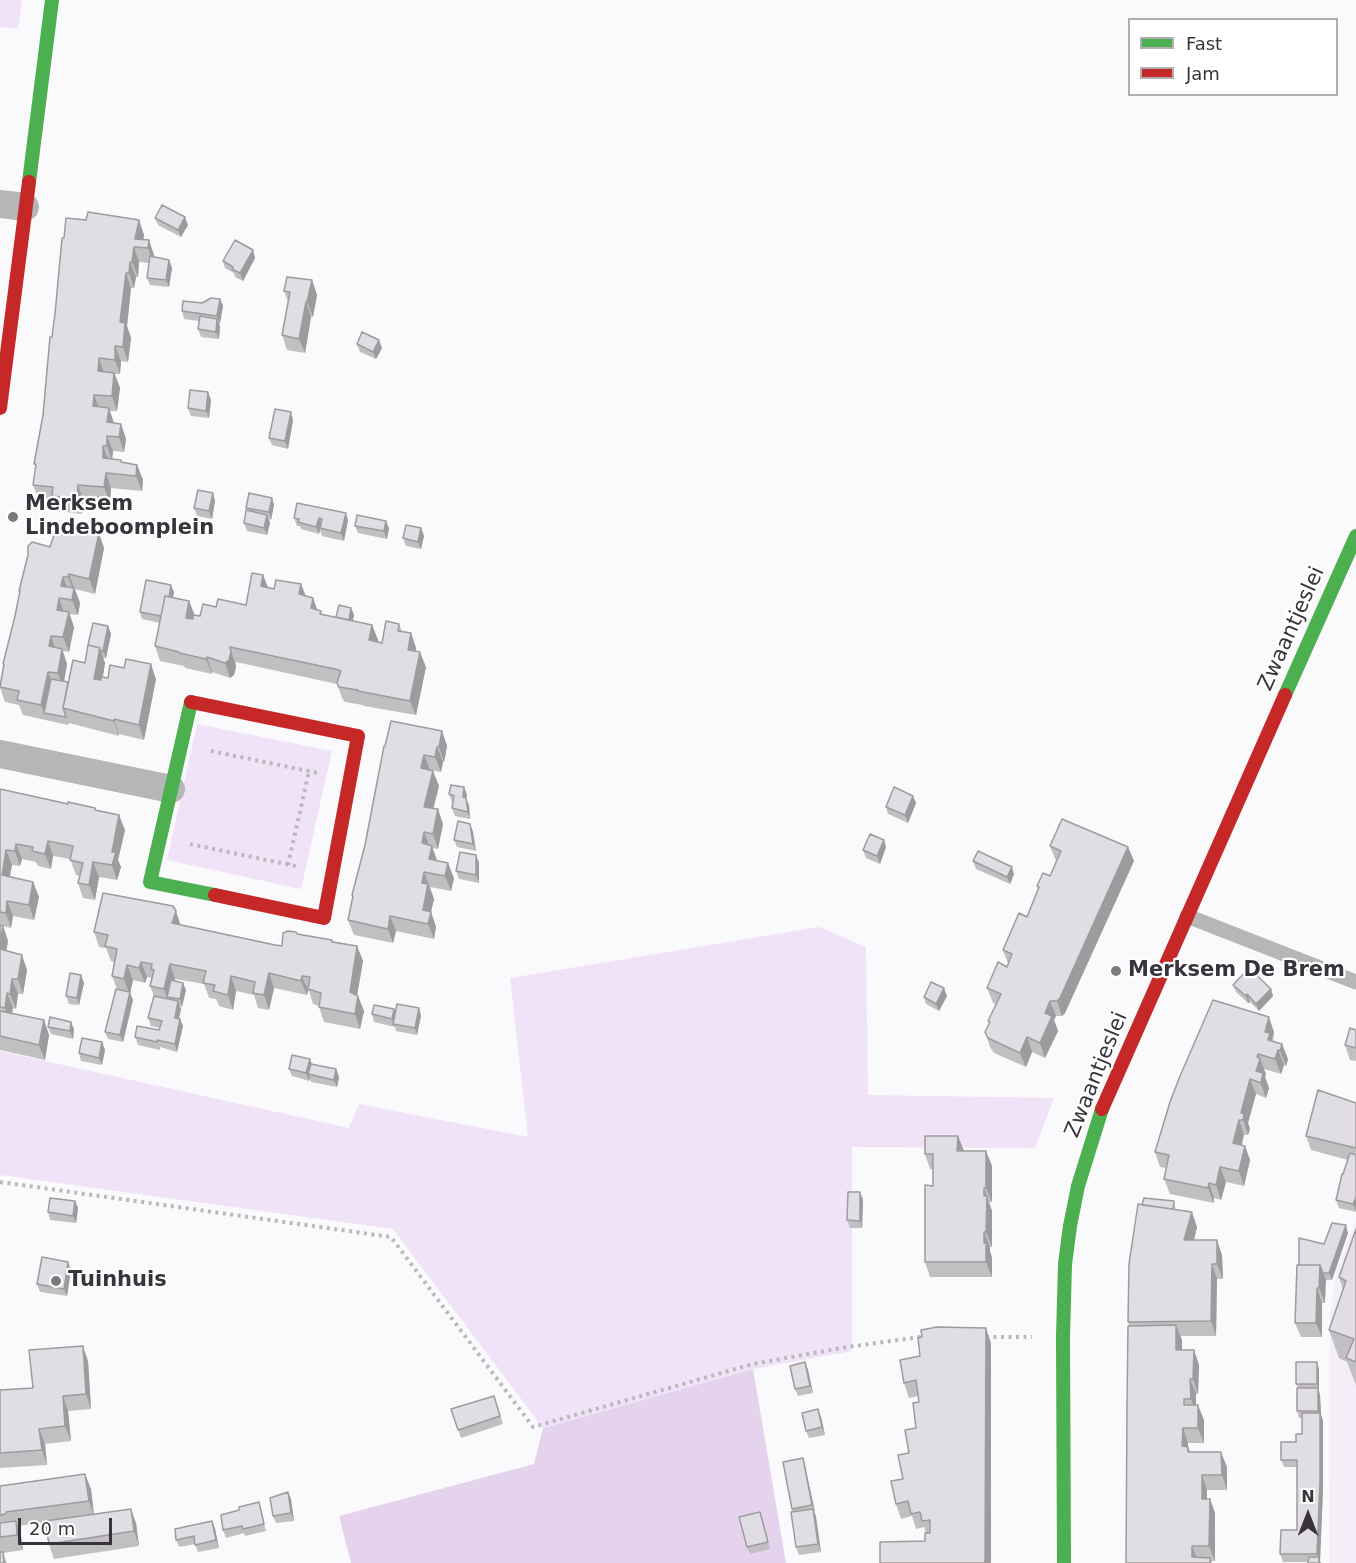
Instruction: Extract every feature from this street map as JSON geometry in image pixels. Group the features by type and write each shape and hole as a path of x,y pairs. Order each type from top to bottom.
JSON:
{"street":[{"path":"0,408 13,206 52,0"},
{"name":"Zwaantjeslei","path":"1064,1563 1065,1264 1078,1186 1102,1109 1356,536"},
{"path":"190,702 358,736 350,779 324,918 150,882 190,702"},
{"path":"0,754 171,789"}],"lane":[{"path":"1187,916 1356,982"}],"path":[{"path":"181,745 350,779"},
{"path":"288,865 309,771"},
{"path":"160,837 332,874"},
{"path":"0,1182 391,1237 533,1427 753,1364 847,1347 927,1336"},
{"path":"984,1337 1063,1337"}],"shaded area":[{"path":"0,0 22,0 18,29 0,27"},
{"path":"197,724 332,751 301,889 167,860"},
{"path":"819,927 866,947 868,1095 1054,1098 1035,1148 852,1147 852,1351 753,1369 543,1428 393,1229 0,1175 0,1051 349,1128 359,1104 528,1137 510,978"},
{"path":"1356,1219 1356,1563 1329,1563 1330,1315 1337,1270"},
{"path":"753,1369 786,1563 351,1563 339,1516 534,1464 543,1428"}],"building":[{"path":"162,205 185,217 178,230 155,218"},
{"path":"88,212 139,220 135,239 149,240 148,248 134,247 129,273 126,273 120,322 125,323 123,347 115,346 115,360 99,358 98,371 114,373 112,396 94,395 93,406 109,408 107,422 121,424 119,437 107,436 107,446 103,446 103,458 137,465 136,476 106,473 104,487 78,485 77,499 52,496 53,487 33,485 66,218 86,220"},
{"path":"235,240 253,250 240,273 223,261"},
{"path":"150,256 169,260 166,280 147,278"},
{"path":"287,277 312,280 299,339 282,335 290,292 284,291"},
{"path":"211,298 220,299 217,316 182,311 183,301 202,303"},
{"path":"200,316 217,319 216,332 198,329"},
{"path":"362,332 379,340 373,352 357,344"},
{"path":"190,390 208,392 206,411 188,408"},
{"path":"275,409 291,412 285,441 269,438"},
{"path":"198,490 213,493 209,511 194,508"},
{"path":"249,493 272,498 269,512 246,508"},
{"path":"297,503 346,513 341,533 320,528 322,519 319,518 316,527 298,522 299,519 294,518"},
{"path":"246,510 267,515 264,528 244,523"},
{"path":"357,515 386,521 384,531 355,526"},
{"path":"58,523 99,533 89,579 69,574 68,577 63,577 61,586 74,588 72,600 59,598 57,610 69,612 63,637 51,636 49,646 62,649 58,673 48,672 41,705 17,700 19,691 0,687 28,546 32,542 50,547"},
{"path":"406,525 421,528 418,542 403,538"},
{"path":"252,573 263,575 261,586 274,589 276,580 301,584 299,594 313,598 311,608 321,611 320,614 372,625 369,640 382,643 386,621 399,624 398,631 411,633 408,650 420,652 410,701 339,687 337,683 341,671 335,669 230,647 229,660 225,663 155,646 165,596 189,601 186,618 193,619 193,615 200,616 203,604 216,607 218,599 246,605"},
{"path":"146,580 171,585 169,597 165,596 161,616 140,612"},
{"path":"339,605 351,608 349,620 336,617"},
{"path":"93,623 108,626 103,651 88,645"},
{"path":"88,645 100,648 94,679 108,678 110,665 124,668 126,659 151,664 139,725 63,708 73,660 85,663"},
{"path":"51,679 68,682 63,708 66,717 44,713"},
{"path":"391,721 442,731 435,757 424,755 421,768 433,771 424,807 438,809 433,834 424,832 422,843 432,846 429,859 448,863 445,876 424,872 422,883 428,884 423,910 431,912 428,924 390,916 388,929 348,920"},
{"path":"451,785 464,787 463,797 466,798 468,812 452,808 454,796 449,794"},
{"path":"894,787 913,796 905,815 886,807"},
{"path":"0,789 68,804 68,802 119,815 112,852 116,852 112,865 93,862 89,885 78,883 83,863 70,860 73,846 48,841 45,854 32,851 33,847 16,844 15,851 6,850 2,875 33,882 29,905 7,901 6,913 0,912"},
{"path":"1062,819 1128,847 1060,998 1057,1001 1050,1001 1045,1013 1052,1016 1040,1043 1027,1037 1020,1053 988,1038 985,1032 990,1022 988,1021 1001,994 987,988 998,962 1007,967 1012,954 1003,950 1019,913 1027,917 1043,873 1050,876 1061,851 1050,846"},
{"path":"458,821 470,824 473,844 454,840"},
{"path":"870,834 884,840 877,856 863,850"},
{"path":"978,851 1012,867 1007,877 973,861"},
{"path":"460,852 476,855 476,875 456,871"},
{"path":"103,893 173,906 176,911 172,923 275,945 282,946 283,933 288,931 357,946 350,992 358,996 355,1014 319,1007 321,993 308,989 310,977 302,976 301,981 269,973 264,995 253,993 255,982 231,976 228,995 213,991 215,985 203,983 206,971 170,964 164,989 150,986 154,970 151,969 152,964 141,962 139,968 127,965 124,979 112,976 117,949 105,946 108,935 94,932"},
{"path":"0,925 3,926 0,942"},
{"path":"0,949 22,955 18,979 12,979 5,1008 0,1007"},
{"path":"1249,968 1271,989 1256,1004 1247,994 1246,996 1233,985"},
{"path":"70,973 81,975 77,998 66,996"},
{"path":"171,980 183,983 180,999 167,997"},
{"path":"931,982 944,988 936,1004 924,997"},
{"path":"116,989 130,992 120,1035 105,1032"},
{"path":"154,996 178,1001 175,1018 180,1019 175,1044 135,1037 137,1026 159,1030 162,1021 148,1018"},
{"path":"1213,1000 1269,1017 1265,1032 1270,1033 1268,1040 1282,1044 1275,1059 1258,1054 1257,1057 1260,1059 1256,1071 1263,1073 1261,1083 1250,1079 1241,1113 1244,1114 1243,1120 1239,1120 1233,1143 1245,1146 1239,1171 1220,1167 1216,1185 1209,1183 1208,1188 1164,1179 1169,1155 1155,1152 1170,1102"},
{"path":"397,1004 419,1008 415,1028 393,1024"},
{"path":"374,1005 394,1009 392,1019 372,1014"},
{"path":"0,1011 44,1020 39,1045 0,1036"},
{"path":"50,1017 71,1022 70,1031 48,1027"},
{"path":"1350,1028 1356,1030 1356,1048 1345,1045"},
{"path":"82,1038 102,1042 99,1058 79,1053"},
{"path":"292,1055 310,1059 306,1073 289,1069"},
{"path":"311,1064 336,1069 334,1080 308,1074"},
{"path":"1318,1090 1356,1103 1356,1148 1306,1136"},
{"path":"925,1136 958,1136 957,1151 986,1151 984,1196 987,1196 984,1243 986,1243 986,1262 925,1262 925,1185 933,1186 933,1154 925,1154"},
{"path":"1350,1153 1356,1155 1356,1197 1353,1204 1336,1200"},
{"path":"848,1192 860,1192 860,1221 847,1220"},
{"path":"50,1198 75,1201 73,1216 48,1212"},
{"path":"1144,1198 1174,1201 1173,1209 1142,1205"},
{"path":"1138,1204 1192,1212 1184,1240 1217,1240 1217,1264 1212,1264 1211,1321 1128,1322 1129,1264"},
{"path":"1332,1223 1346,1225 1329,1273 1323,1273 1320,1265 1299,1265 1299,1238 1324,1244"},
{"path":"1356,1229 1356,1362 1346,1358 1354,1339 1329,1330 1346,1281 1339,1277"},
{"name":"Tuinhuis","path":"42,1257 68,1262 64,1289 37,1284"},
{"path":"1297,1265 1320,1265 1316,1323 1295,1323"},
{"path":"1176,1325 1176,1350 1194,1350 1193,1379 1190,1379 1191,1399 1184,1399 1184,1405 1198,1405 1198,1428 1183,1428 1182,1446 1188,1447 1188,1452 1221,1452 1222,1475 1202,1475 1202,1499 1210,1499 1209,1546 1192,1546 1192,1557 1210,1558 1210,1563 1126,1563 1128,1326"},
{"path":"937,1327 986,1328 985,1563 880,1563 880,1542 925,1541 925,1533 930,1533 930,1520 922,1521 920,1512 911,1514 908,1501 896,1504 891,1481 903,1479 898,1455 909,1453 905,1430 916,1428 913,1403 919,1402 916,1380 904,1383 900,1360 920,1356 918,1338 922,1337 921,1330"},
{"path":"83,1346 86,1394 63,1396 65,1426 39,1429 42,1450 0,1453 0,1390 33,1388 29,1350"},
{"path":"805,1362 810,1386 795,1389 790,1366"},
{"path":"1296,1362 1317,1362 1317,1384 1296,1384"},
{"path":"1297,1388 1318,1388 1318,1411 1297,1411"},
{"path":"494,1396 500,1416 458,1430 451,1409"},
{"path":"818,1409 822,1427 806,1431 802,1413"},
{"path":"1302,1413 1320,1413 1317,1554 1280,1554 1281,1530 1297,1530 1297,1460 1281,1460 1281,1442 1296,1442 1296,1434 1302,1434"},
{"path":"803,1458 812,1505 792,1509 783,1462"},
{"path":"85,1474 89,1501 6,1512 0,1515 0,1486"},
{"path":"288,1492 291,1513 273,1516 270,1498"},
{"path":"259,1502 264,1524 243,1529 242,1526 223,1530 221,1515"},
{"path":"131,1509 134,1531 49,1544 45,1521"},
{"path":"813,1509 818,1544 796,1547 791,1512"},
{"path":"760,1512 768,1542 747,1547 739,1517"},
{"path":"16,1521 17,1535 0,1537 0,1523"},
{"path":"212,1521 216,1540 195,1545 194,1536 176,1540 175,1529"},
{"path":"0,1552 3,1552 4,1563 0,1563"},
{"path":"1309,1557 1319,1557 1319,1563 1308,1563"}],"traffic: fast":[{"path":"29,182 52,0"},
{"path":"1285,695 1356,536"},
{"path":"191,702 150,882 215,895"},
{"path":"1064,1563 1065,1264 1078,1186 1102,1109"}],"traffic: jam":[{"path":"0,408 29,182"},
{"path":"1102,1109 1285,695"},
{"path":"191,702 358,736 324,918 215,895"}],"place":[{"name":"Merksem Lindeboomplein","path":"13,517"},
{"name":"Merksem De Brem","path":"1116,971"},
{"name":"Tuinhuis","path":"56,1281"}]}
